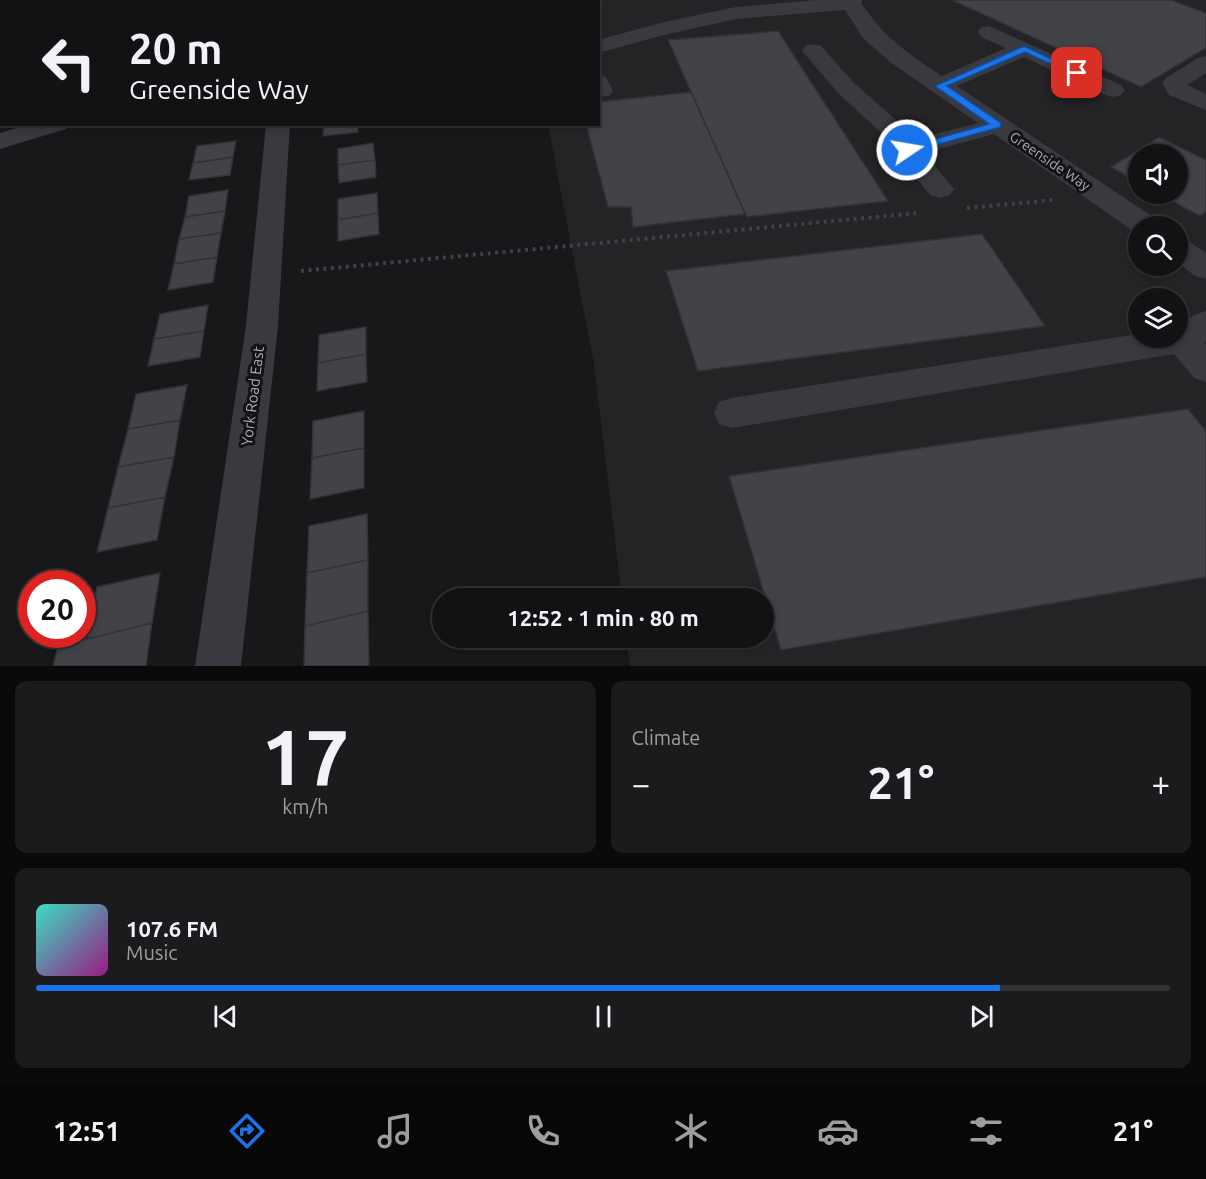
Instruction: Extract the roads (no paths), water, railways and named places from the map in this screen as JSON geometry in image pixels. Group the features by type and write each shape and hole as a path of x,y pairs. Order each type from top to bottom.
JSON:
{"street":[{"path":"706,0 736,13"},
{"path":"600,46 664,28 736,13 851,1"},
{"name":"Greenside Way","path":"851,1 871,33 898,57 1131,216"},
{"path":"989,32 1113,90"},
{"path":"940,86 1024,48"},
{"path":"813,51 846,88 886,124 940,189"},
{"path":"1202,101 1177,90 1174,83 1206,63"},
{"path":"907,150 998,125"},
{"path":"0,141 50,126"},
{"name":"York Road East","path":"218,666 267,274 278,126"},
{"path":"1188,255 1206,268"},
{"path":"732,413 1194,332 1206,368"}]}
